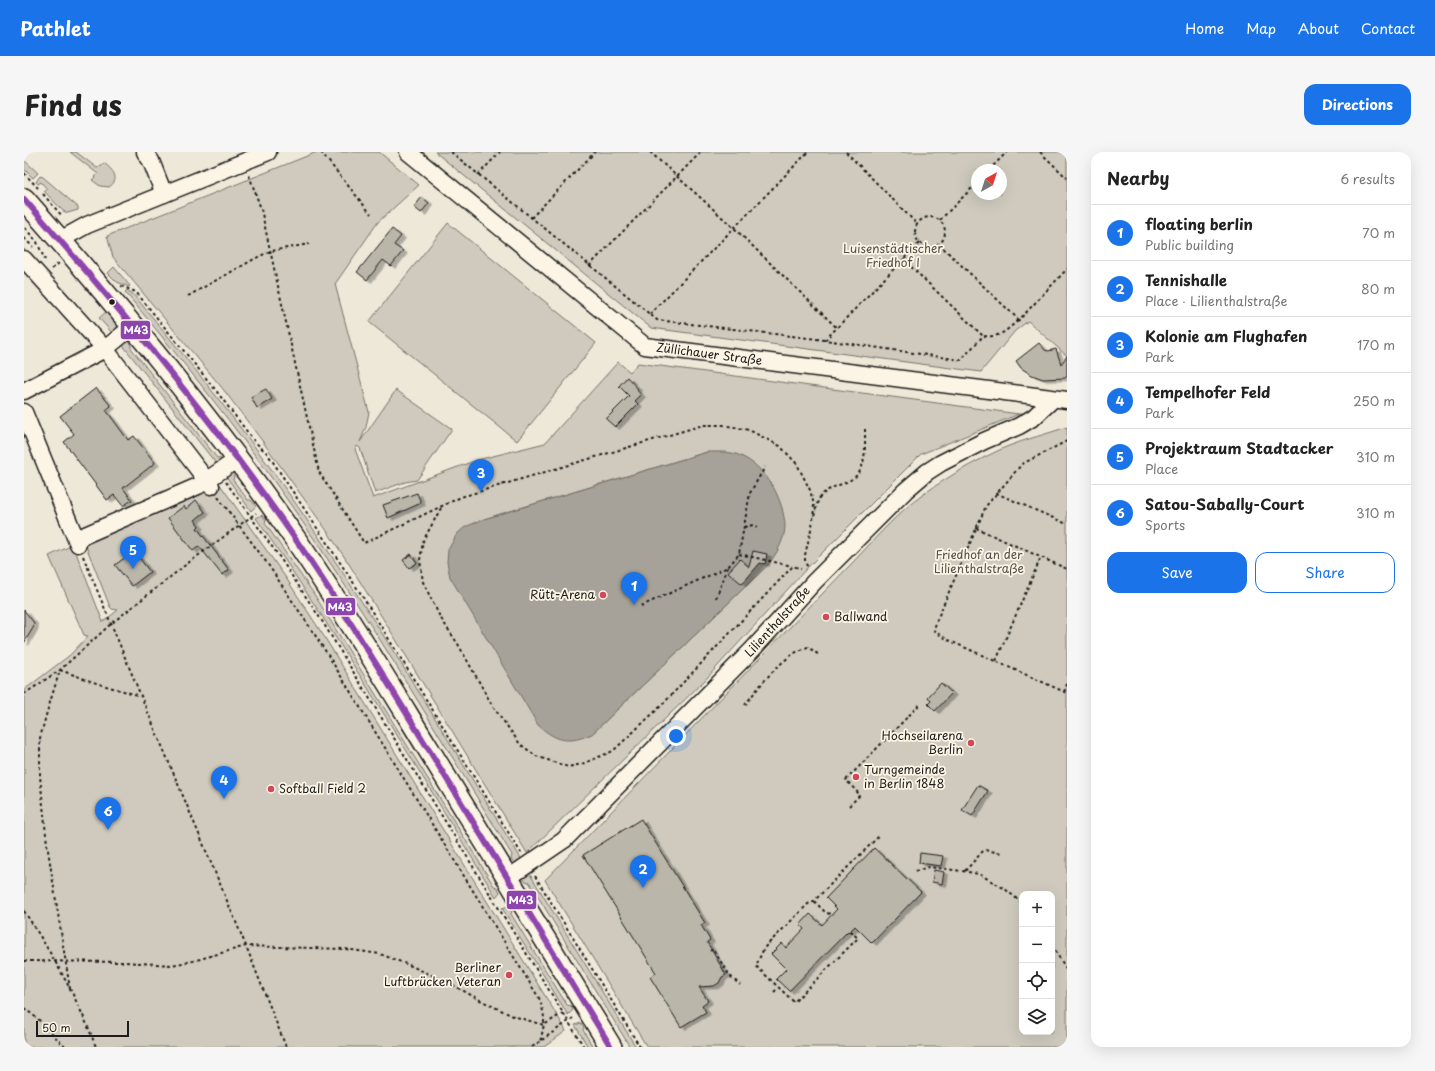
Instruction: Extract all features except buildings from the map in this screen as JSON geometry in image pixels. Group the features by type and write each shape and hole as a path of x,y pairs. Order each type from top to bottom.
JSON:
{"main road":[{"path":"24,199 133,326 196,404 238,459 291,533 328,588 611,1047"}],"street":[{"path":"146,152 164,194"},
{"path":"60,240 87,225 268,152"},
{"name":"Züllichauer Straße","path":"408,152 645,346 1060,400"},
{"path":"24,259 104,349 212,480"},
{"path":"24,392 104,349 133,326"},
{"name":"Lilienthalstraße","path":"508,878 564,840 752,650 814,582 906,490 927,472 941,463 984,441 1019,426 1060,400"},
{"path":"24,412 77,541 212,480 238,459"}],"path":[{"path":"321,152 371,214"},
{"path":"451,152 657,320 825,340 961,360 983,336"},
{"path":"478,175 500,152"},
{"path":"531,218 595,152"},
{"path":"650,152 734,228 837,328"},
{"path":"589,266 701,152"},
{"path":"650,314 808,152"},
{"path":"846,152 917,224"},
{"path":"996,164 1007,152"},
{"path":"1040,152 1067,178"},
{"path":"245,161 262,210 319,472 364,543 461,497 703,425 723,424 749,430 780,446 797,464 810,490 814,505 813,521"},
{"path":"940,220 971,189"},
{"path":"934,217 940,220 944,225 946,232 945,237 939,244 931,247 925,246 919,243 916,237 915,230 917,224 922,218 934,217"},
{"path":"24,226 37,242 45,261 56,273"},
{"path":"825,340 919,243"},
{"path":"188,296 271,251 309,244"},
{"path":"939,244 1019,320"},
{"path":"903,260 983,336 997,336 1004,333 1019,320 1067,269"},
{"path":"136,292 209,382 255,442 267,452 283,475 298,501 361,594 640,1047"},
{"path":"814,582 805,563 805,555 820,496 834,486 850,481 861,469 865,453 865,429"},
{"path":"1067,441 1022,464 986,506 936,622 934,631 948,640 1067,693"},
{"path":"716,598 728,567 739,554 750,493 765,467"},
{"path":"212,480 240,525 267,562 323,647 539,998 545,1014 540,1042"},
{"path":"212,480 278,555 322,621 584,1047"},
{"path":"996,493 1067,524"},
{"path":"748,504 752,505"},
{"path":"442,506 423,541 420,560 423,582 440,616 458,644 492,705 520,744 536,756 568,767 582,764 613,751 662,705 793,566"},
{"path":"24,694 60,670 112,624 188,563 246,520"},
{"path":"744,527 753,524 757,527"},
{"path":"976,528 1067,569"},
{"path":"77,541 140,696 246,946 286,1047"},
{"path":"739,554 801,569"},
{"path":"996,661 1041,557"},
{"path":"641,606 728,567"},
{"path":"745,705 778,666 799,649 808,646 819,655"},
{"path":"60,670 99,684 140,696"},
{"path":"60,670 46,712 40,738 40,776 47,844 70,989"},
{"path":"1064,692 1067,684"},
{"path":"849,806 860,794 846,780 921,703"},
{"path":"850,931 858,938 794,1002 756,966 764,948 808,904 814,901 879,836"},
{"path":"965,871 984,850 1002,853"},
{"path":"915,871 929,867 979,874 993,881 1019,901"},
{"path":"814,901 826,913 832,914"},
{"path":"24,911 44,940 70,989 96,1047"},
{"path":"24,961 125,962 172,965 193,961 246,946 345,950 380,954 449,983 482,1002 513,1016 544,1025 563,1013"},
{"path":"710,952 713,949 729,975 740,984"},
{"path":"1055,951 1067,970"},
{"path":"774,992 778,988"},
{"path":"24,1008 38,1019 65,1047"},
{"path":"532,1047 563,1025"}],"green space":[{"path":"70,152 76,152 97,168 104,163 113,172 115,181 113,184 109,187 100,186 92,180 98,174"},
{"path":"317,152 379,152 419,185 378,222 335,284 369,412 366,427 360,442 396,390 452,429 417,480 405,482 375,493 360,448 357,446 355,449 373,498 477,460 545,443 618,362 630,372 638,363 1019,414 921,454 808,567 705,680 527,853 349,564 325,528 223,389 113,257 107,236","holes":["707,452 768,565 592,734 484,519"]},
{"name":"Luisenstädtischer Friedhof I","path":"435,152 1067,152 1067,356 1028,321 1015,331 981,372 651,328"},
{"path":"24,160 38,173 33,178 24,169"},
{"path":"40,176 78,207 78,210 68,213 63,211 44,191 47,189 41,182 38,184 36,182"},
{"path":"448,223 596,343 517,441 369,322"},
{"path":"114,267 130,286 129,287 117,282 108,273"},
{"path":"127,290 133,294 205,382 251,441 295,502 343,573 421,695 522,860 514,863 511,859 512,855 403,676 318,544 249,447 125,292"},
{"path":"106,312 118,326 113,334 99,318"},
{"path":"127,340 131,344 131,348 217,458 223,461 218,466 121,343"},
{"name":"Turngemeinde in Berlin 1848","path":"1067,427 1067,1047 647,1047 545,880 904,510 934,487 958,472 981,459 1014,444"},
{"path":"231,472 234,476 233,480 248,500 251,500 256,506 251,511 225,475"},
{"path":"219,483 286,578 325,638 563,1025 566,1031 544,1047 24,1047 24,690 70,655 88,636 84,635 49,556 73,545 103,622 118,610 110,607 84,541"},
{"path":"262,515 266,520 265,523 314,594 494,886 497,887 500,892 496,897 349,658 288,564 256,518"},
{"path":"528,871 636,1047 630,1047 529,882 525,881 522,876"},
{"path":"509,906 512,911 511,914 567,1005 571,1006 573,1010 568,1015 502,908"},
{"path":"581,1023 584,1027 583,1030 593,1047 588,1047 575,1025"}],"shaded area":[{"path":"707,452 737,454 749,460 767,477 776,492 785,521 785,531 777,552 768,565 592,734 570,740 564,740 551,735 538,725 450,577 447,562 448,550 457,534 465,527 484,519"}],"transit line":[{"name":"M43","path":"24,199 199,408 296,540 364,644 611,1047"}],"place":[{"name":"Kolonie am Flughafen","path":"481,492"},
{"name":"Projektraum Stadtacker","path":"133,569"},
{"name":"Rütt-Arena","path":"603,595"},
{"name":"floating berlin","path":"634,605"},
{"name":"Ballwand","path":"826,617"},
{"name":"Hochseilarena Berlin","path":"971,743"},
{"name":"Turngemeinde in Berlin 1848","path":"856,777"},
{"name":"Softball Field 2","path":"271,789"},
{"name":"Tempelhofer Feld","path":"224,799"},
{"name":"Satou-Sabally-Court","path":"108,830"},
{"name":"Tennishalle","path":"643,888"},
{"name":"Berliner Luftbrücken Veteran","path":"509,975"}],"park label":[{"name":"Friedhof an der Lilienthalstraße","path":"979,562"}]}
